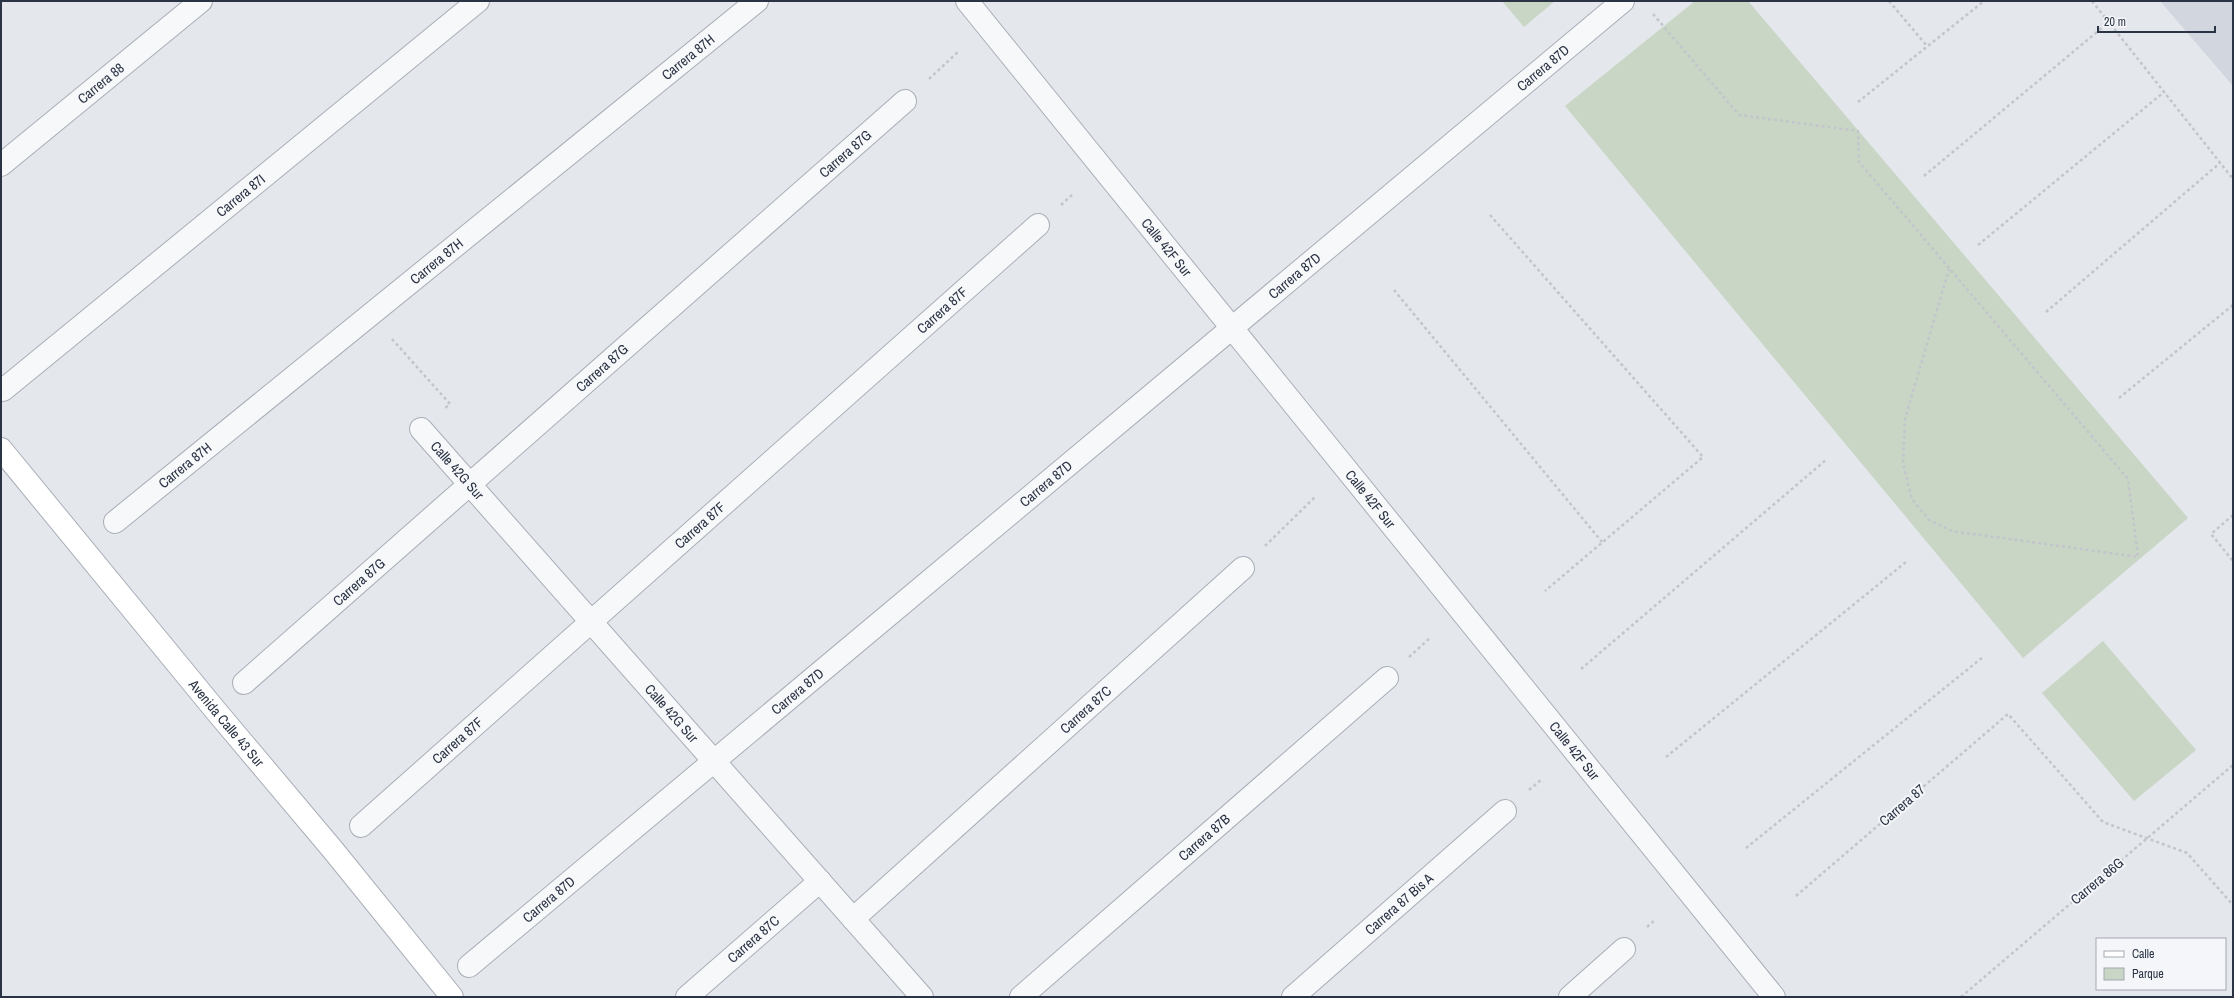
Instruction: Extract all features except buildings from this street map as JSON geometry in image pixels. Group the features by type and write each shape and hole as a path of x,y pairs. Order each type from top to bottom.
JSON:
{"main road":[{"name":"Avenida Calle 43 Sur","path":"1,449 216,711 348,868 452,997"}],"street":[{"name":"Carrera 88","path":"1,165 201,1"},
{"name":"Carrera 87I","path":"3,390 478,1"},
{"name":"Carrera 87H","path":"115,522 757,1"},
{"name":"Calle 42F Sur","path":"967,1 1774,997"},
{"name":"Carrera 87D","path":"468,966 1623,1"},
{"name":"Carrera 87G","path":"244,683 904,101"},
{"name":"Carrera 87F","path":"361,826 1038,225"},
{"name":"Calle 42G Sur","path":"421,429 922,997"},
{"name":"Carrera 87C","path":"853,919 1244,568"},
{"name":"Carrera 87B","path":"1021,997 1387,678"},
{"name":"Carrera 87 Bis A","path":"1293,997 1505,810"},
{"name":"Carrera 87C","path":"687,997 820,881"},
{"path":"1570,997 1624,949"}],"path":[{"path":"1889,1 1927,46"},
{"path":"1858,102 1984,1"},
{"path":"2092,1 2233,179"},
{"path":"1652,13 1739,115 1858,131 1859,162 1950,269 2128,479 2138,557 1952,531 1928,520 1912,499 1903,463 1905,419 1950,269"},
{"path":"1924,176 2108,22"},
{"path":"904,101 959,51"},
{"path":"1978,245 2164,92"},
{"path":"2046,312 2220,163"},
{"path":"1490,215 1703,457 1545,590"},
{"path":"1394,290 1602,542"},
{"path":"2119,398 2233,305"},
{"path":"370,315 450,404 421,429"},
{"path":"1581,669 1827,459"},
{"path":"1244,568 1316,496"},
{"path":"2233,515 2211,534 2233,561"},
{"path":"1666,757 1906,562"},
{"path":"1746,848 1983,657"},
{"name":"Carrera 87","path":"1796,896 2008,714 2103,822 2146,839"},
{"name":"Carrera 86G","path":"1961,997 2233,765"},
{"path":"2146,839 2186,853 2233,905"}],"shaded area":[{"path":"2160,1 2233,1 2233,86"}],"green space":[{"path":"1502,1 1555,1 1524,27"},
{"path":"1695,1 1748,1 2188,518 2023,658 1565,106"},
{"path":"2103,641 2196,750 2134,801 2042,693"}]}
